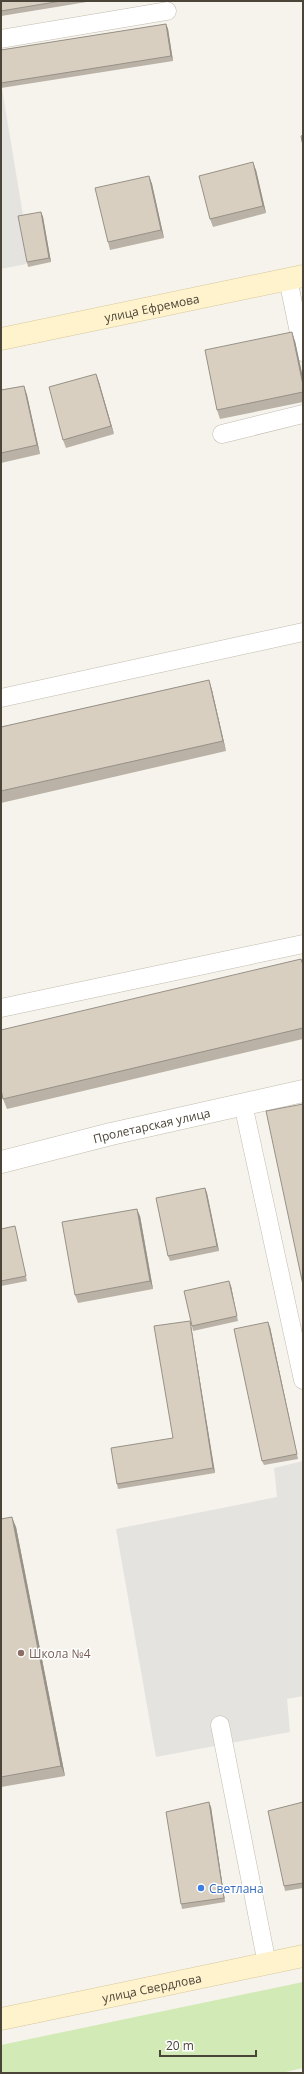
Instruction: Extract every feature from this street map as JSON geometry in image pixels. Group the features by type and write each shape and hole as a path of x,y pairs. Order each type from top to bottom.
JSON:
{"main road":[{"name":"улица Ефремова","path":"1,339 296,277"},
{"name":"улица Свердлова","path":"1,2019 303,1956"}],"street":[{"name":"Пролетарская улица","path":"1,1162 111,1134 303,1091"}],"lane":[{"path":"1,39 167,11"},
{"path":"296,277 303,352"},
{"path":"222,434 303,414"},
{"path":"1,698 303,632"},
{"path":"1,1008 303,944"},
{"path":"243,1104 303,1380"},
{"path":"220,1725 267,1964"}],"green space":[{"path":"303,1982 303,2068 281,2073 1,2073 1,2045"}],"shaded area":[{"path":"2,89 31,263 1,269 1,90"},
{"path":"303,1461 303,1696 287,1699 290,1732 156,1757 116,1529 277,1497 274,1468"}],"building":[{"path":"1,1 61,1 1,11"},
{"path":"166,24 171,56 1,83 1,50"},
{"path":"303,135 303,146 301,136"},
{"path":"253,162 263,206 210,219 199,176"},
{"path":"149,176 161,230 108,242 95,188"},
{"path":"41,212 49,258 27,262 18,216"},
{"path":"292,332 303,385 303,392 217,410 205,350"},
{"path":"96,374 111,426 63,440 49,387"},
{"path":"24,386 37,445 1,453 1,390"},
{"path":"209,680 223,741 1,791 1,727"},
{"path":"301,959 303,965 303,1028 3,1099 1,1090 1,1030"},
{"path":"303,1104 303,1285 266,1111"},
{"path":"205,1188 217,1246 168,1256 156,1198"},
{"path":"137,1209 150,1281 75,1295 62,1222"},
{"path":"15,1226 26,1276 1,1281 1,1229"},
{"path":"229,1281 237,1316 192,1326 184,1291"},
{"path":"190,1321 213,1468 117,1484 111,1448 173,1438 154,1326"},
{"path":"268,1322 297,1454 262,1461 234,1329"},
{"name":"Школа №4","path":"12,1517 61,1766 1,1777 1,1519"},
{"path":"209,1802 224,1898 181,1904 166,1812"},
{"path":"303,1802 303,1883 284,1886 268,1811"}],"place":[{"name":"Школа №4","path":"21,1653"},
{"name":"Светлана","path":"201,1888"}]}
